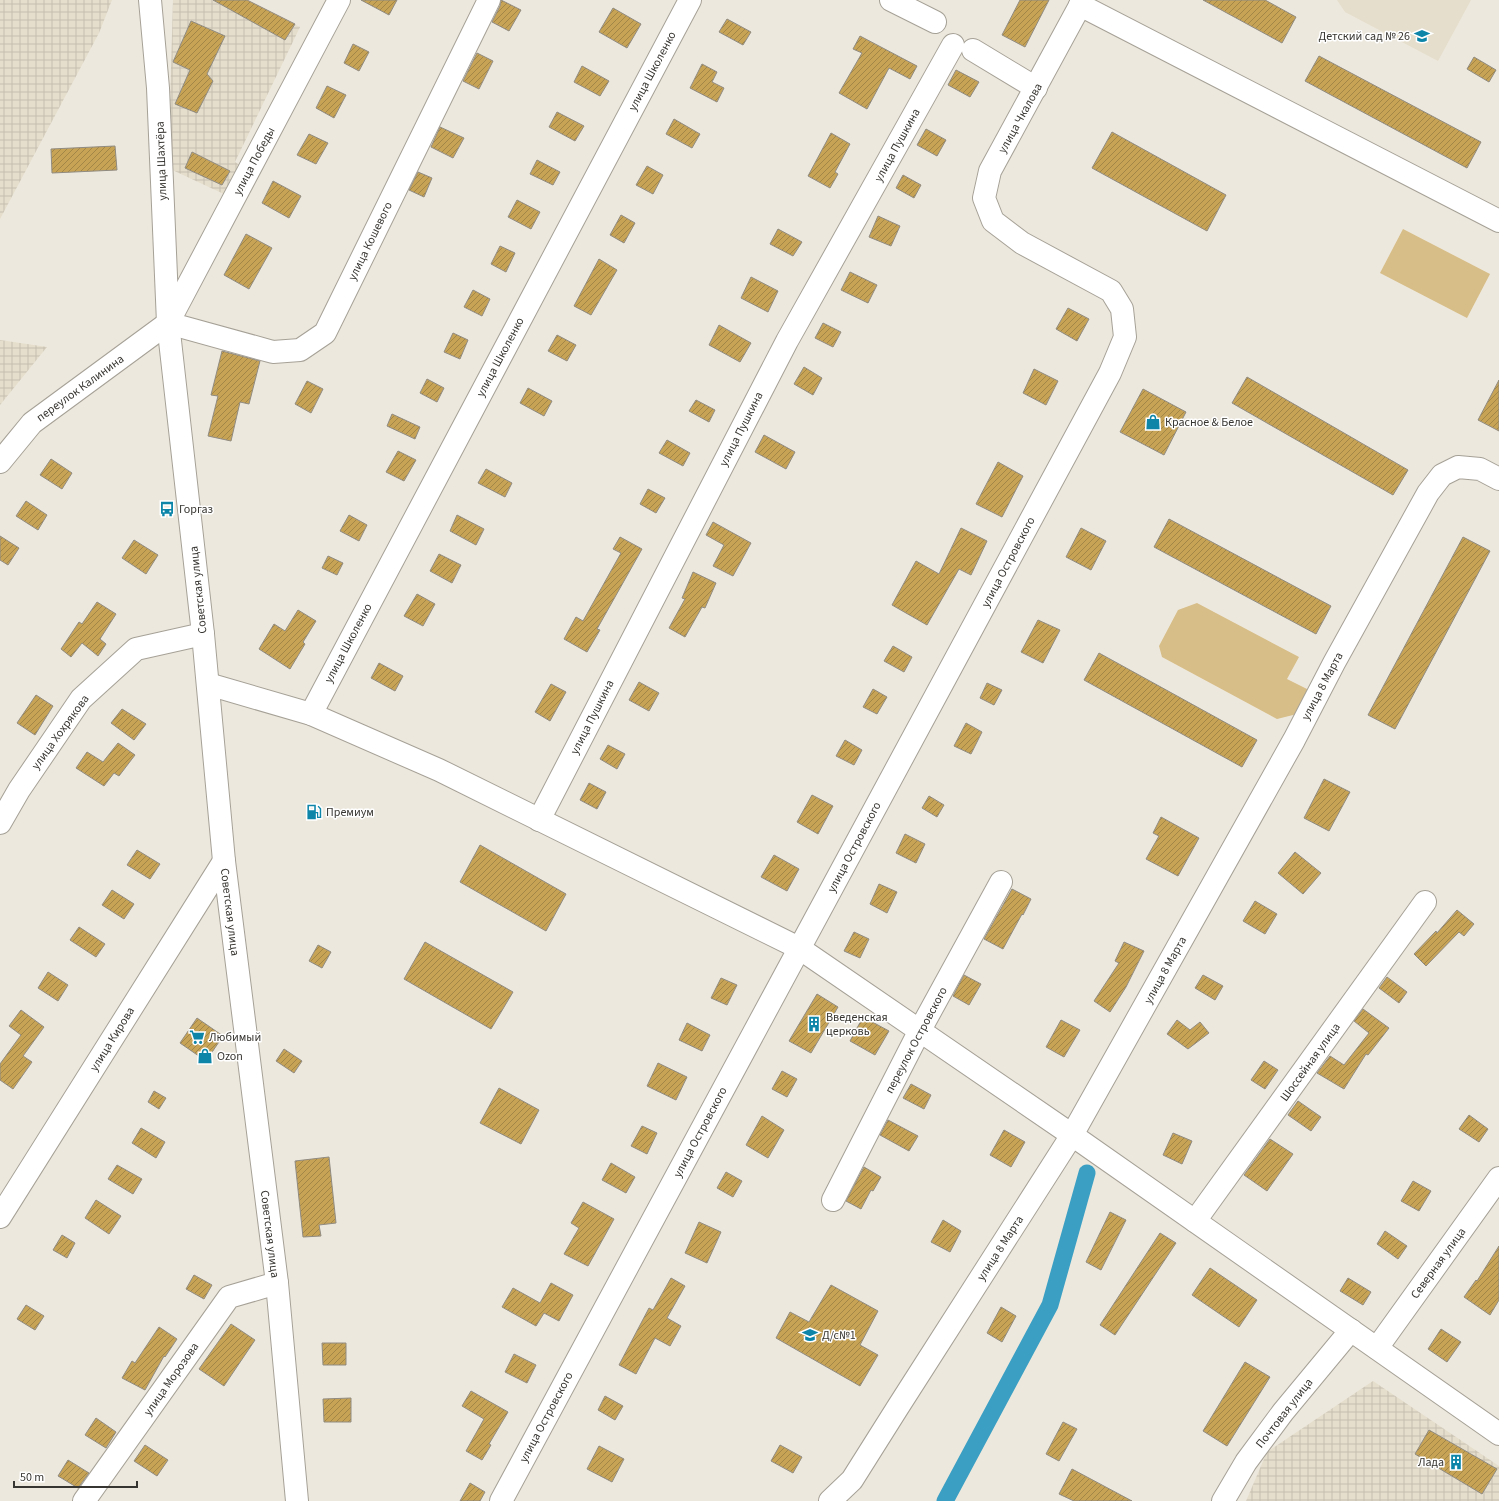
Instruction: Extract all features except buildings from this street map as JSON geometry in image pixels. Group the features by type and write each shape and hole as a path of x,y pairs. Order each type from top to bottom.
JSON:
{"street":[{"name":"улица Шахтёра","path":"150,0 158,88 168,323"},
{"name":"улица Победы","path":"168,323 339,0"},
{"name":"улица Кошевого","path":"168,323 274,352 300,350 326,333 489,0"},
{"name":"улица Школенко","path":"311,714 690,0"},
{"path":"891,0 935,22"},
{"path":"1082,3 1499,221"},
{"name":"улица Чкалова","path":"1009,234 993,221 984,198 990,171 1082,3"},
{"name":"улица Пушкина","path":"540,820 787,341 963,47 1036,88"},
{"name":"улица Островского","path":"501,1501 1110,373 1125,336 1122,309 1111,291 1022,243 1009,234"},
{"name":"переулок Калинина","path":"0,462 32,423 168,323"},
{"name":"Советская улица","path":"168,323 203,634 224,861 277,1284 297,1501"},
{"name":"улица 8 Марта","path":"830,1501 852,1480 1072,1135 1294,740 1428,493 1442,475 1458,466 1480,469 1499,479"},
{"name":"улица Хохрякова","path":"0,823 19,790 81,699 136,649 203,634"},
{"path":"208,684 311,714 439,770 799,948 1072,1135 1499,1434"},
{"name":"улица Кирова","path":"0,1217 224,861"},
{"name":"переулок Островского","path":"833,1200 920,1030 1001,882"},
{"name":"Шоссейная улица","path":"1195,1221 1426,902"},
{"name":"Северная улица","path":"1377,1348 1499,1178"},
{"name":"улица Морозова","path":"84,1501 230,1297 277,1284"},
{"name":"Почтовая улица","path":"1223,1501 1246,1462 1283,1412 1351,1330"}],"shaded area":[{"path":"0,0 112,0 99,33 0,219"},
{"path":"173,0 244,0 300,27 235,162 240,165 226,195 168,168"},
{"name":"Детский сад № 26","path":"1337,0 1471,0 1438,61 1345,12"},
{"path":"1403,229 1490,274 1467,318 1380,273"},
{"path":"0,340 47,347 0,405"},
{"path":"1197,603 1299,657 1287,679 1309,690 1297,714 1277,719 1162,657 1159,646 1178,610"},
{"path":"1373,1381 1499,1466 1499,1501 1246,1501 1267,1452"}],"waterway":[{"path":"945,1501 1050,1305 1087,1173"}],"place":[{"name":"Детский сад № 26","path":"1422,36"},
{"name":"Красное & Белое","path":"1153,422"},
{"name":"Горгаз","path":"167,509"},
{"name":"Премиум","path":"314,812"},
{"name":"Введенская церковь","path":"814,1024"},
{"name":"Любимый","path":"197,1037"},
{"name":"Ozon","path":"205,1056"},
{"name":"Д/с№1","path":"810,1335"},
{"name":"Лада","path":"1456,1462"}]}
